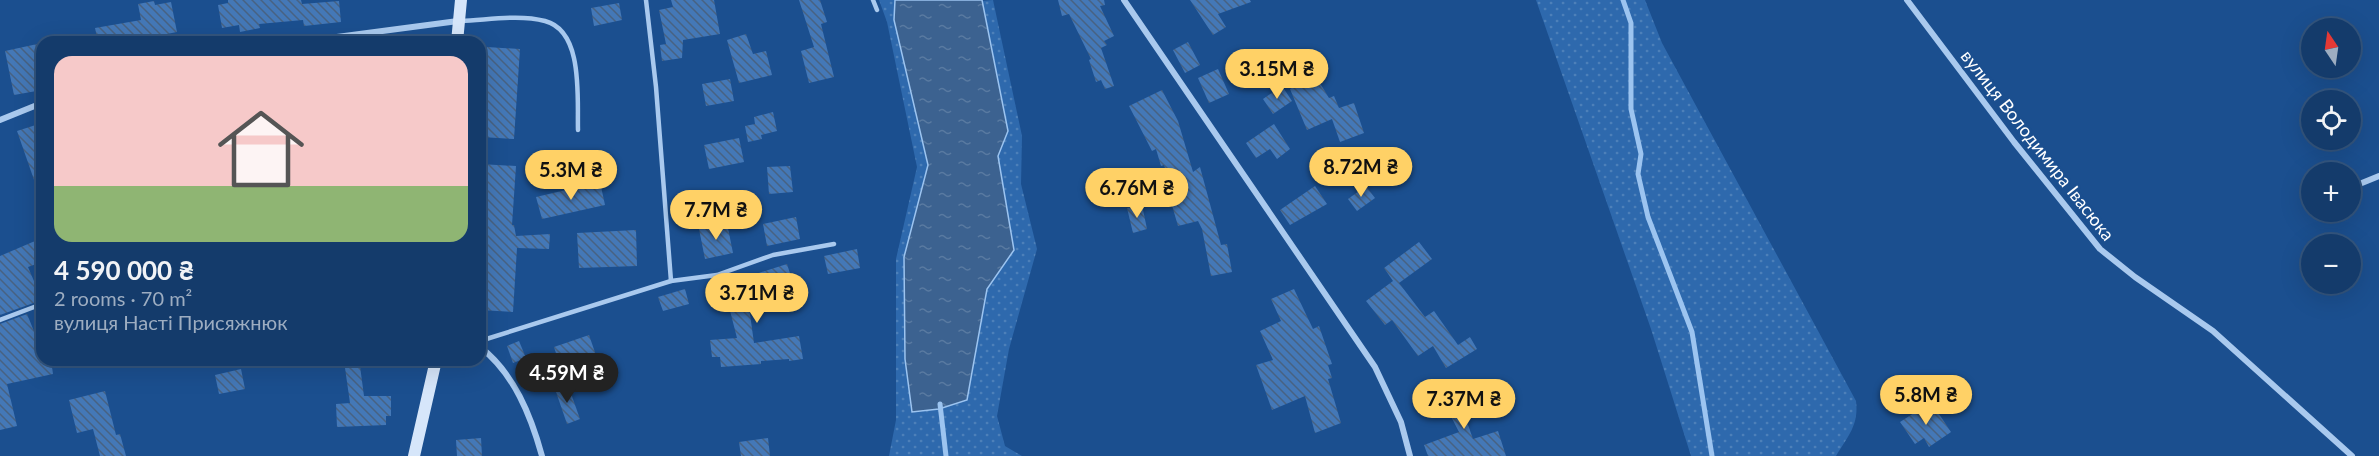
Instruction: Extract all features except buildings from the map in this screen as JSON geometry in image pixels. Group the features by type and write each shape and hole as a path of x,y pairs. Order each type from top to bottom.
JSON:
{"street":[{"path":"458,36 461,0"},
{"path":"1124,0 1375,367 1401,422 1410,456"},
{"name":"вулиця Володимира Івасюка","path":"1907,0 2014,142 2100,249 2135,277 2213,331 2352,456"},
{"path":"344,36 458,21"},
{"path":"0,120 36,105"},
{"path":"2361,183 2379,176"},
{"path":"486,352 505,373 521,398 542,456"},
{"path":"414,456 435,366"}],"lane":[{"path":"646,0 656,87 671,280"},
{"path":"873,0 877,10"},
{"path":"458,21 519,18 547,21 564,34 573,51 577,76 578,130"},
{"path":"486,340 671,280 717,274 773,255 834,244"},
{"path":"0,320 36,306"}],"shaded area":[{"path":"879,0 895,0 894,20 928,165 904,257 967,400 987,289 1014,250 998,156 1008,130 982,1 993,0 1022,136 1021,184 1037,249 1009,349 997,416 1005,446 1022,456 889,456 896,420 896,259 917,167 887,22"},
{"path":"1536,0 1645,0 1662,43 1856,401 1854,424 1836,456 1691,456 1651,329"}],"water":[{"path":"895,0 982,0 1008,131 998,156 1014,250 987,289 967,400 939,409 912,412 905,359 904,257 928,165 894,20"}],"waterway":[{"path":"1623,0 1631,23 1631,109 1641,154 1638,174 1648,217 1692,332 1712,456"},
{"path":"940,404 946,456"}]}
